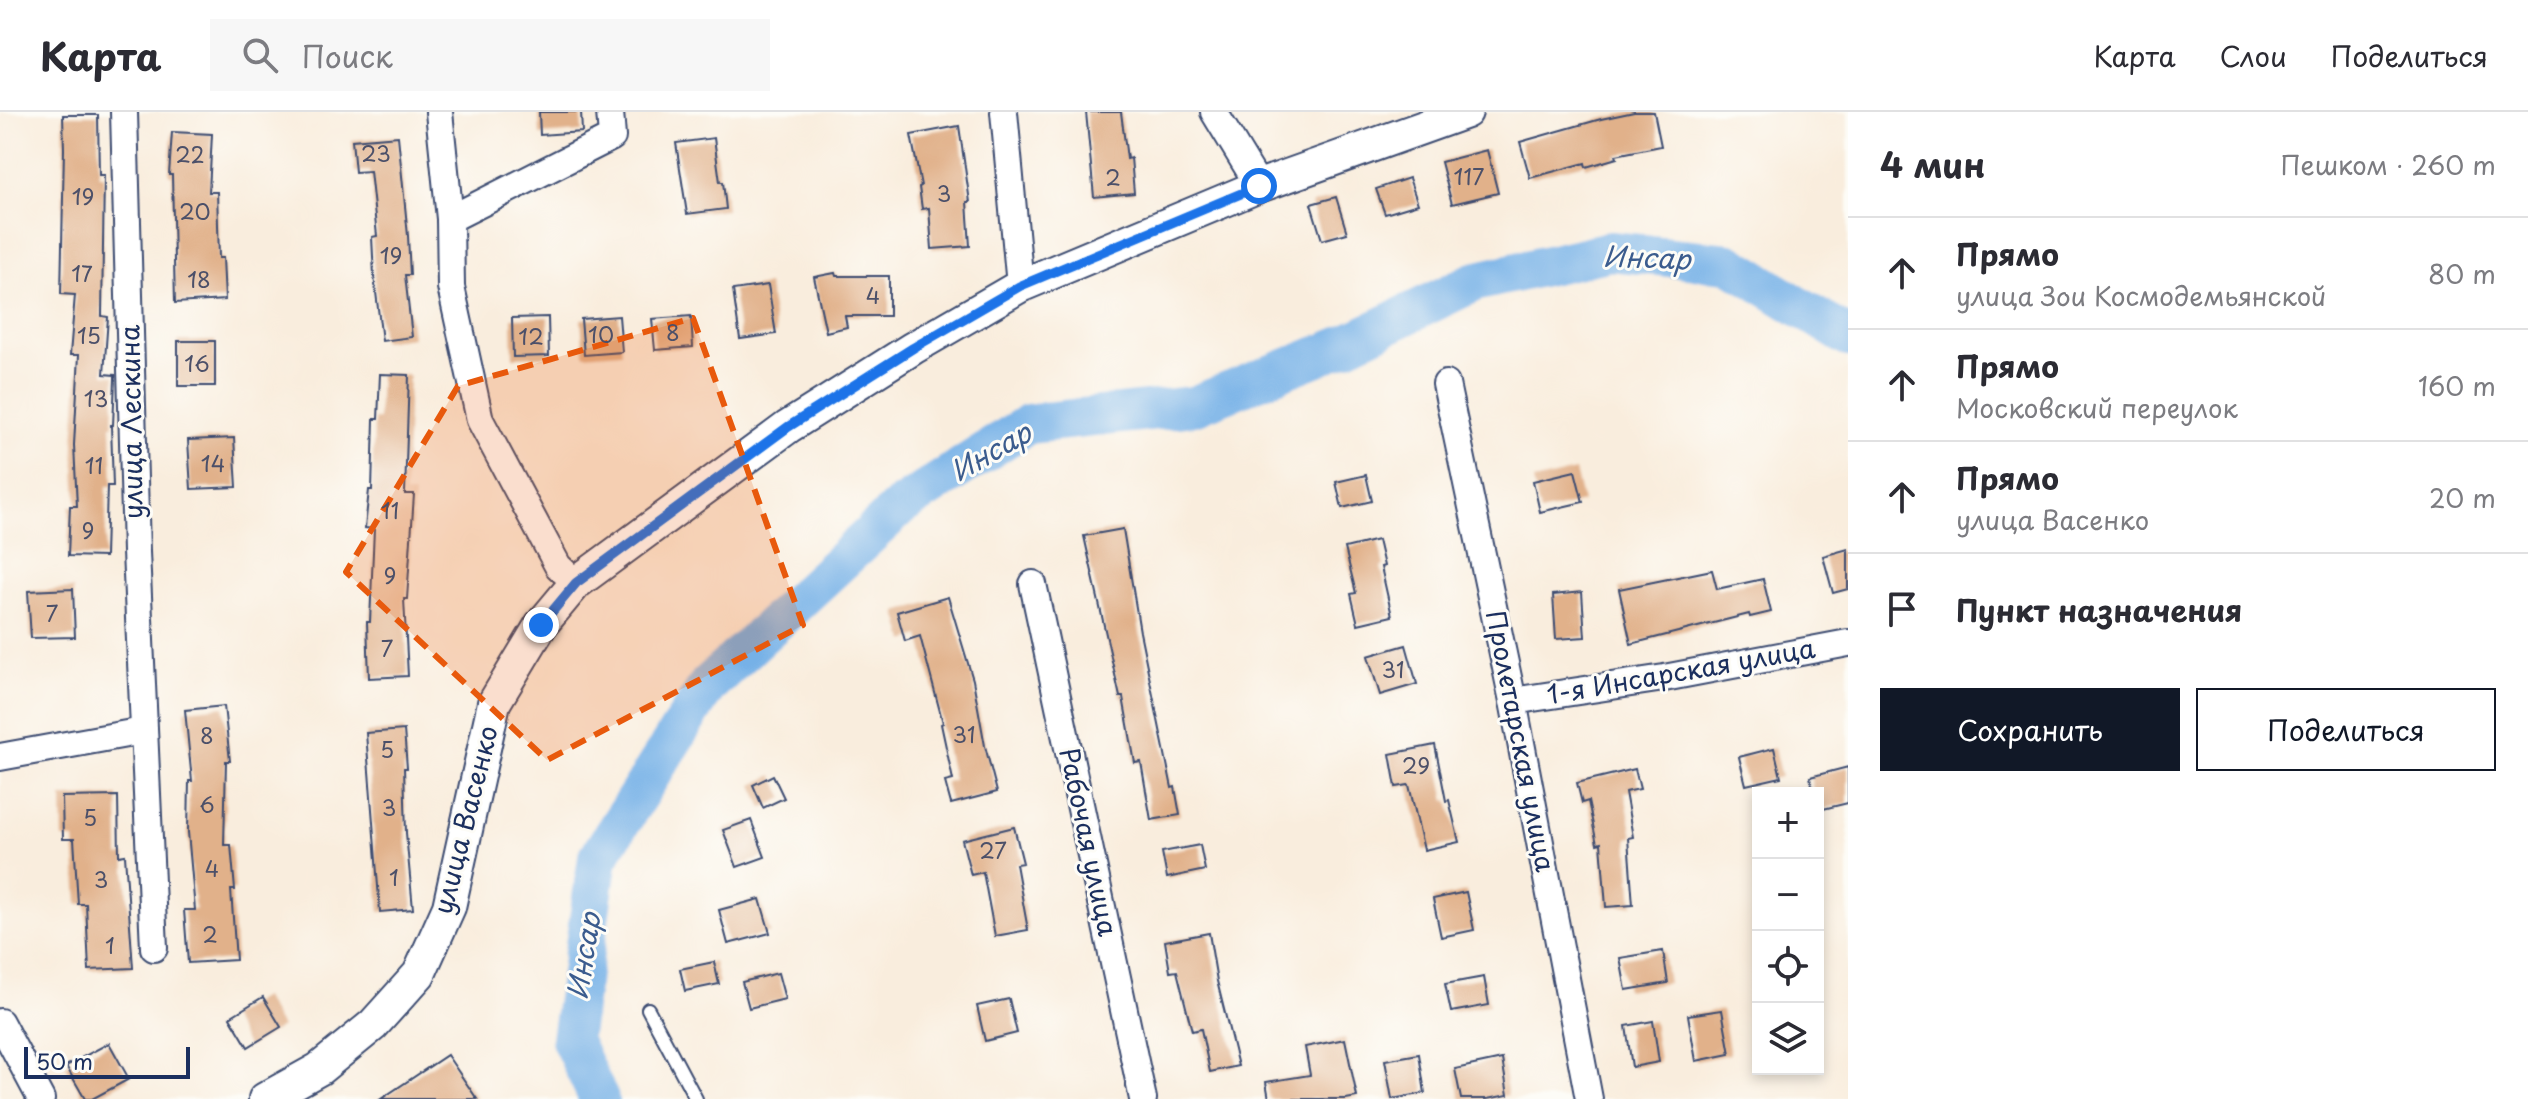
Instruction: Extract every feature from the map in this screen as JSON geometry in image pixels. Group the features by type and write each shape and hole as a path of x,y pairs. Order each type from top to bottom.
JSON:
{"street":[{"name":"улица Лескина","path":"124,112 136,552 154,948"},
{"path":"439,112 450,219 451,287 480,420 558,566 576,583"},
{"path":"450,219 612,137 610,112"},
{"path":"1004,112 1020,286"},
{"path":"1214,112 1259,186"},
{"name":"улица Васенко","path":"265,1099 319,1069 363,1034 419,974 449,907 494,703 541,625 576,583 788,427 913,348 1020,286 1259,186 1466,112"},
{"name":"Пролетарская улица","path":"1446,384 1513,701 1589,1099"},
{"name":"Рабочая улица","path":"1033,584 1143,1099"},
{"name":"1-я Инсарская улица","path":"1513,701 1664,678 1848,643"},
{"path":"0,757 143,731"},
{"path":"0,1022 41,1099"}],"lane":[{"path":"648,1009 696,1099"}],"highlighted area":[{"path":"693,318 803,625 547,760 346,572 458,386"}],"building":[{"path":"539,112 581,112 582,132 540,135"},
{"path":"1086,112 1121,112 1127,159 1131,158 1134,193 1094,197"},
{"path":"1634,112 1654,112 1661,146 1616,155 1617,158 1586,167 1585,163 1530,178 1520,142"},
{"path":"63,115 98,115 99,175 104,175 102,316 108,317 104,374 115,375 111,425 113,486 107,486 105,557 68,556 70,506 77,506 74,445 79,355 70,355 75,295 61,294"},
{"path":"959,126 970,202 967,202 970,246 932,249 929,208 922,209 911,135"},
{"path":"172,132 212,134 209,192 217,192 219,258 223,258 225,300 175,303 172,175 169,175"},
{"path":"398,136 408,236 410,275 405,275 412,337 382,341 374,276 372,237 377,236 370,171 355,172 352,140"},
{"path":"714,138 726,209 687,214 676,143"},
{"path":"1487,150 1498,193 1452,204 1441,162"},
{"path":"1409,178 1418,204 1385,214 1376,189"},
{"path":"1336,197 1347,233 1322,240 1311,204"},
{"path":"835,273 836,276 889,276 889,316 845,316 847,327 826,332 814,277"},
{"path":"768,285 776,334 740,339 733,290"},
{"path":"619,316 622,352 584,355 581,319"},
{"path":"691,316 693,347 655,350 652,319"},
{"path":"548,317 549,356 513,357 512,318"},
{"path":"178,341 215,341 215,386 178,386"},
{"path":"380,374 409,375 405,494 414,494 407,599 404,599 408,676 369,678 367,622 370,622 374,529 365,528 369,490 372,490 374,419 378,419"},
{"path":"234,438 237,487 191,489 188,440"},
{"path":"1575,471 1583,502 1540,512 1533,481"},
{"path":"1366,475 1372,501 1342,508 1336,482"},
{"path":"1123,529 1140,632 1180,815 1151,820 1141,762 1135,763 1123,697 1120,697 1084,536"},
{"path":"1378,540 1392,616 1358,624 1351,594 1356,593 1345,548"},
{"path":"1848,549 1848,589 1833,593 1823,556"},
{"path":"1712,570 1717,589 1763,579 1771,612 1750,617 1749,614 1631,644 1619,589"},
{"path":"73,589 75,637 31,638 28,591"},
{"path":"1582,592 1585,637 1556,639 1553,595"},
{"path":"948,597 973,680 997,792 951,804 945,782 953,780 943,723 920,636 905,641 897,612"},
{"path":"1406,645 1417,684 1380,695 1368,656"},
{"path":"224,706 230,761 226,761 224,845 231,845 236,960 188,963 184,910 195,910 188,832 189,781 192,781 185,710"},
{"path":"404,730 406,833 413,909 380,912 366,733"},
{"path":"1435,745 1446,801 1449,800 1459,842 1424,850 1409,785 1396,787 1390,754"},
{"path":"1774,748 1781,777 1746,785 1739,757"},
{"path":"1848,767 1848,803 1824,809 1824,787 1812,787 1810,777"},
{"path":"1635,769 1640,789 1625,792 1633,837 1628,838 1633,905 1606,907 1601,843 1597,844 1588,801 1582,803 1577,783"},
{"path":"773,775 784,798 763,808 753,785"},
{"path":"118,796 119,856 125,855 133,968 89,970 86,904 78,904 74,839 63,839 62,797"},
{"path":"751,820 765,857 737,867 723,830"},
{"path":"1014,827 1023,863 1016,864 1028,930 995,936 983,872 971,875 962,840"},
{"path":"1200,845 1205,870 1167,878 1162,852"},
{"path":"1466,892 1474,930 1441,937 1433,899"},
{"path":"760,899 770,933 728,944 719,910"},
{"path":"1209,933 1217,981 1238,1066 1210,1072 1201,1029 1192,1031 1177,971 1170,972 1165,941"},
{"path":"1663,951 1668,983 1626,990 1620,958"},
{"path":"714,962 719,984 685,991 680,969"},
{"path":"778,973 785,999 749,1008 742,982"},
{"path":"1484,977 1489,1005 1451,1012 1445,984"},
{"path":"263,997 281,1027 248,1047 230,1017"},
{"path":"1009,999 1017,1033 985,1041 977,1006"},
{"path":"1722,1010 1730,1054 1696,1061 1688,1015"},
{"path":"1653,1021 1659,1062 1632,1067 1626,1026"},
{"path":"1345,1039 1357,1097 1269,1099 1266,1082 1310,1075 1305,1047"},
{"path":"109,1043 129,1079 92,1099 85,1099 66,1066"},
{"path":"1419,1054 1425,1093 1392,1099 1385,1060"},
{"path":"447,1055 477,1099 381,1099"},
{"path":"1502,1059 1508,1095 1461,1099 1455,1069"}],"waterway":[{"name":"Инсар","path":"599,1099 571,1040 598,858 708,685 900,507 1028,424 1193,406 1345,345 1474,282 1610,251 1729,263 1848,337"}],"route":[{"path":"541,625 576,583 788,427 913,348 1020,286 1259,186"}]}
